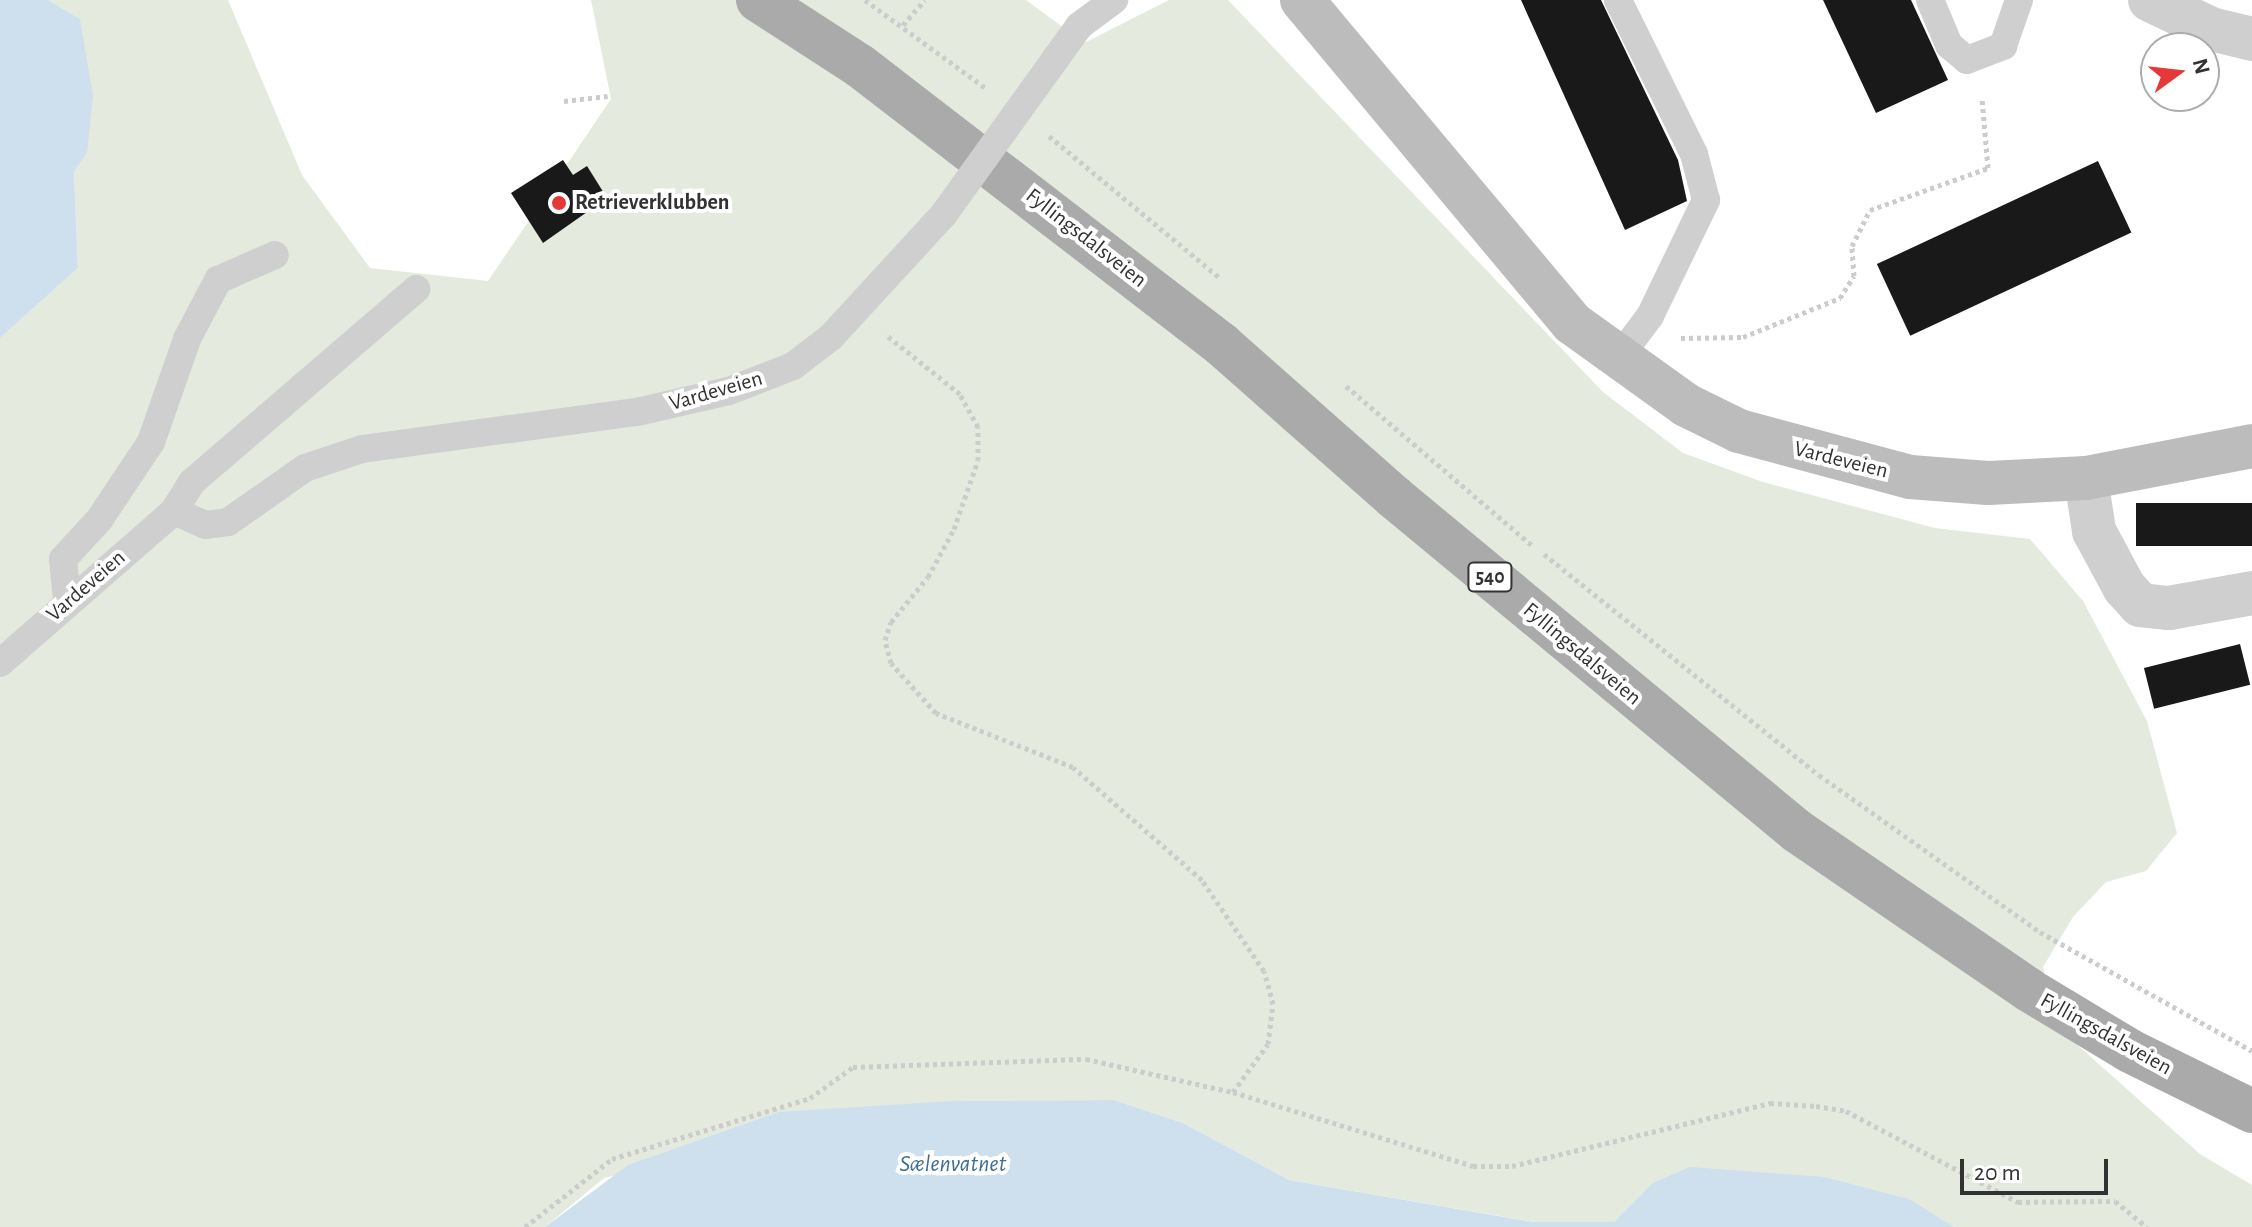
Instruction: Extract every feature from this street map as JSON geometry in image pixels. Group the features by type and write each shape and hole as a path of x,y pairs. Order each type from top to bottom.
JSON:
{"main road":[{"name":"Fyllingsdalsveien","path":"758,0 860,66 1221,344 1394,497 1797,831 2029,990 2130,1051 2252,1111"},
{"name":"Vardeveien","path":"1302,0 1500,245 1572,323 1629,346 1686,405 1811,455 1910,477 1988,483 2086,478 2252,446"}],"street":[{"path":"2150,0 2211,29 2252,39"},
{"path":"2086,478 2094,531 2140,605 2169,608 2252,593"}],"lane":[{"name":"Vardeveien","path":"174,511 205,525 228,522 305,468 362,449 637,412 729,391 793,366 856,311 944,214 1079,26 1114,0"},
{"path":"1618,0 1694,154 1706,200 1629,346"},
{"path":"1930,0 1949,45 1967,60 2007,41 2019,0"},
{"path":"67,600 63,559 99,520 151,442 187,339 218,280 275,255"},
{"name":"Vardeveien","path":"0,663 67,600 174,511 192,482 416,289"}],"path":[{"path":"865,0 903,25 994,95"},
{"path":"903,25 925,0"},
{"path":"1629,346 1743,337 1840,298 1854,276 1852,246 1870,210 1988,168 1978,57"},
{"path":"564,101 608,96"},
{"path":"1043,131 1225,282"},
{"path":"856,311 960,394 978,427 978,460 954,529 928,577 891,622 885,640 891,663 936,713 1073,767 1202,880 1264,971 1273,1004 1268,1044 1233,1092"},
{"path":"1333,375 1819,775 2040,932 2252,1051"},
{"path":"525,1227 612,1159 810,1098 853,1067 1086,1059 1233,1092 1473,1166 1512,1166 1770,1103 1816,1106 1846,1111 2018,1202 2115,1201 2147,1227"}],"shaded area":[{"path":"48,0 228,0 302,175 370,268 488,281 611,99 591,0 1026,0 1084,43 1169,0 1228,0 1603,392 1683,453 1763,482 1935,528 2030,539 2083,601 2147,721 2177,833 2146,871 2106,882 2073,917 2043,967 2055,1025 2200,1154 2252,1185 2252,1227 1954,1227 1654,1183 1614,1222 1535,1222 1289,1180 1183,1123 1114,1100 952,1101 604,1178 545,1227 0,1227 0,338 78,268 74,172 87,153 80,19"}],"water":[{"path":"0,0 48,0 80,19 93,96 87,153 74,172 78,268 0,338"},
{"name":"Sælenvatnet","path":"1114,1100 1183,1123 1289,1180 1534,1222 1614,1222 1653,1183 1690,1167 1824,1177 1909,1199 1954,1227 545,1227 628,1165 779,1112 952,1101"}],"building":[{"path":"1521,0 1601,0 1678,160 1687,201 1625,230"},
{"path":"1823,0 1911,0 1948,80 1876,113"},
{"name":"Retrieverklubben","path":"563,160 573,175 587,166 607,198 543,243 511,193"},
{"path":"2098,161 2131,233 1910,336 1877,264"},
{"path":"2136,503 2252,503 2252,546 2136,546"},
{"path":"2240,644 2250,685 2154,709 2144,668"}],"place":[{"name":"Retrieverklubben","path":"559,203"}]}
